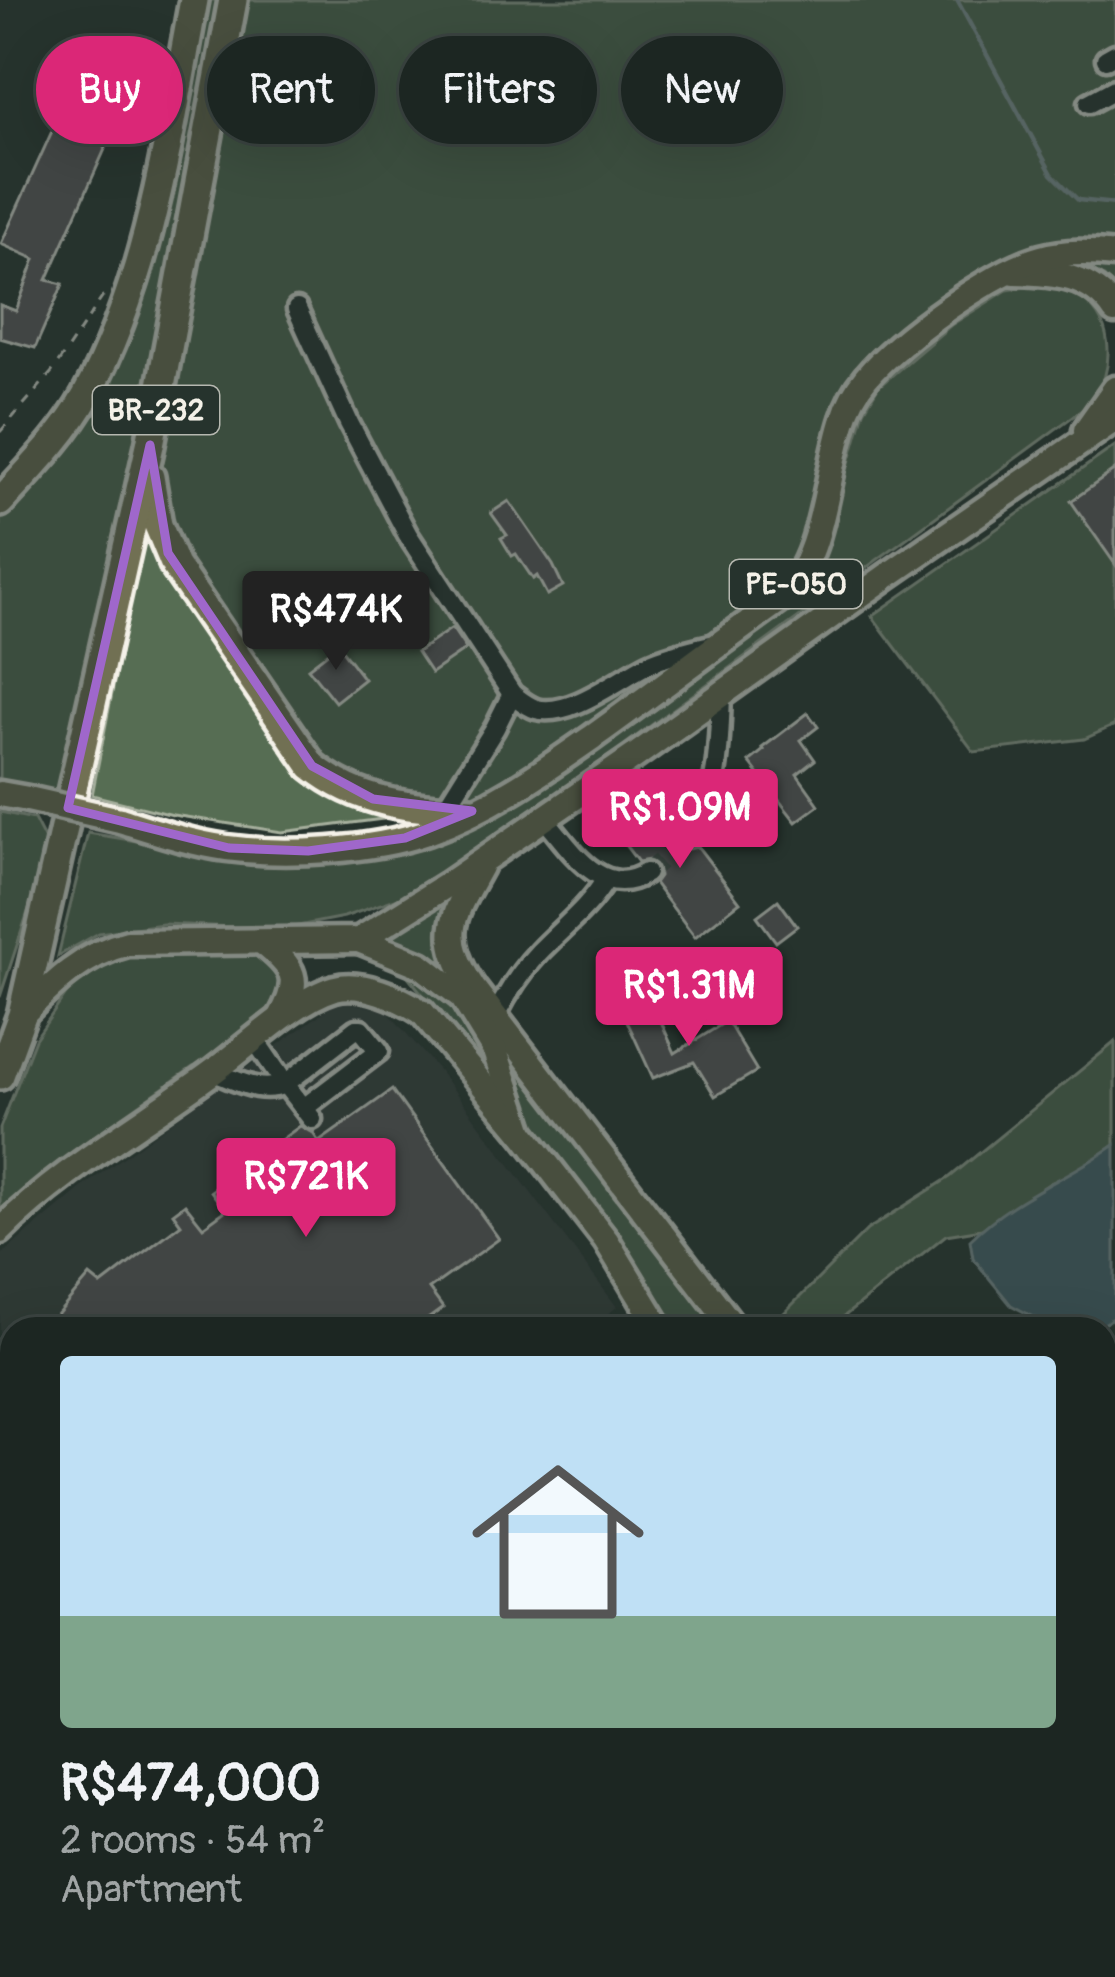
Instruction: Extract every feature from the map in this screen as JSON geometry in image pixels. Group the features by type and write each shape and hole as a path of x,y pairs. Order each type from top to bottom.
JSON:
{"highway":[{"name":"BR-232","path":"0,502 53,444 85,397 123,310 153,206 194,0"},
{"name":"BR-232","path":"0,1075 22,1015 150,445 233,0"},
{"path":"150,445 154,511 168,554 312,766 339,785 373,799 458,810"}],"main road":[{"path":"1007,272 1038,258 1065,253 1115,255"},
{"path":"1007,272 1071,276 1100,292 1115,311"},
{"name":"PE-050","path":"0,794 120,820 189,841 229,848 308,851 404,838 440,826 458,810 512,793 780,600 803,573 845,416 866,378 928,324 1007,272"},
{"path":"1069,451 1115,389"},
{"path":"1069,451 1115,419"},
{"name":"PE-050","path":"358,940 447,885 1069,451"},
{"name":"PE-050","path":"489,856 464,897 450,942 458,965 726,1317"},
{"path":"22,1015 64,975 104,949 149,941 358,940 422,965 462,997 495,1051 522,1132"},
{"path":"262,942 283,958 295,982 279,1019"},
{"path":"0,1231 46,1191 279,1019 339,987 402,999 441,1031 606,1240 653,1317"}],"street":[{"path":"1089,103 1115,89"},
{"path":"297,309 408,535 512,694 530,707 557,708 594,695 668,656 721,642"},
{"path":"458,810 512,694"},
{"path":"690,836 707,808 714,782 721,694"},
{"path":"544,818 581,861 606,880 629,881 646,873"},
{"path":"495,1017 527,965 591,903 606,880"},
{"path":"213,1072 272,1090 285,1084 356,1029 362,1029 379,1052 308,1114 285,1084 255,1040"}],"path":[{"path":"0,432 52,371 106,292"}],"highlighted area":[{"path":"150,445 168,553 312,766 373,799 472,811 405,838 308,851 229,848 68,808"}],"shaded area":[{"path":"340,1000 387,1011 440,1072 617,1307 603,1317 0,1317 0,1256 85,1185"}],"green space":[{"path":"197,0 230,0 223,36 207,36 207,115 70,797 0,794 0,499 104,354 159,144 183,144 183,53"},
{"path":"238,0 1115,0 1115,256 1071,261 1115,265 1115,289 1104,277 1076,267 1039,267 991,280 866,378 803,573 472,811 444,810 312,766 175,566 151,485 212,144 375,144 375,36 232,36"},
{"path":"1038,285 1076,295 1098,316 1108,358 1094,401 504,833 410,894 344,917 283,929 163,924 99,933 58,956 88,833 257,861 470,825 775,609 825,546 864,411 878,387 951,325 1007,290"},
{"path":"1115,446 1115,725 1084,739 974,752 872,616"},
{"path":"146,520 291,751 406,816 282,832 173,815 92,795"},
{"path":"0,812 34,819 49,848 0,997"},
{"path":"461,884 456,977 711,1317 664,1317 598,1210 385,948 370,943"},
{"path":"255,948 282,983 274,1013 213,1065 193,1067 90,1139 11,1200 10,1212 0,1222 0,1128 35,1039 80,974 118,953"},
{"path":"1115,1042 1115,1145 982,1229 946,1235 843,1317 780,1317 867,1230 950,1177"}],"water":[{"path":"1115,1145 1115,1316 1034,1317 1011,1305 973,1258 970,1240 1005,1212"}],"building":[{"path":"46,144 107,144 47,280 63,284 35,348 0,338 0,305 16,311 35,259 1,244"},
{"path":"1115,470 1115,564 1071,501"},
{"path":"509,501 563,586 547,595 537,576 533,579 501,538 507,535 491,513"},
{"path":"342,579 359,602 337,619 331,611 299,635 288,621"},
{"path":"452,628 466,649 431,673 417,652"},
{"path":"338,645 364,679 335,702 308,668"},
{"path":"808,713 818,727 801,740 815,760 797,774 819,805 796,822 749,762"},
{"path":"665,803 681,824 679,843 688,849 698,847 740,902 695,937 654,883 658,867 649,860 638,862 619,837"},
{"path":"778,900 797,926 776,942 757,916"},
{"path":"647,990 675,1053 727,1021 757,1071 715,1096 694,1062 653,1078 622,1010"},
{"path":"392,1090 499,1239 429,1289 443,1308 431,1317 55,1317 90,1276 101,1285 181,1224 173,1213 185,1204 203,1227 225,1211 211,1191 300,1126 319,1142"}],"waterway":[{"path":"957,0 1052,174 1078,200 1115,204"}],"tunnel":[{"path":"646,873 690,836"}]}
